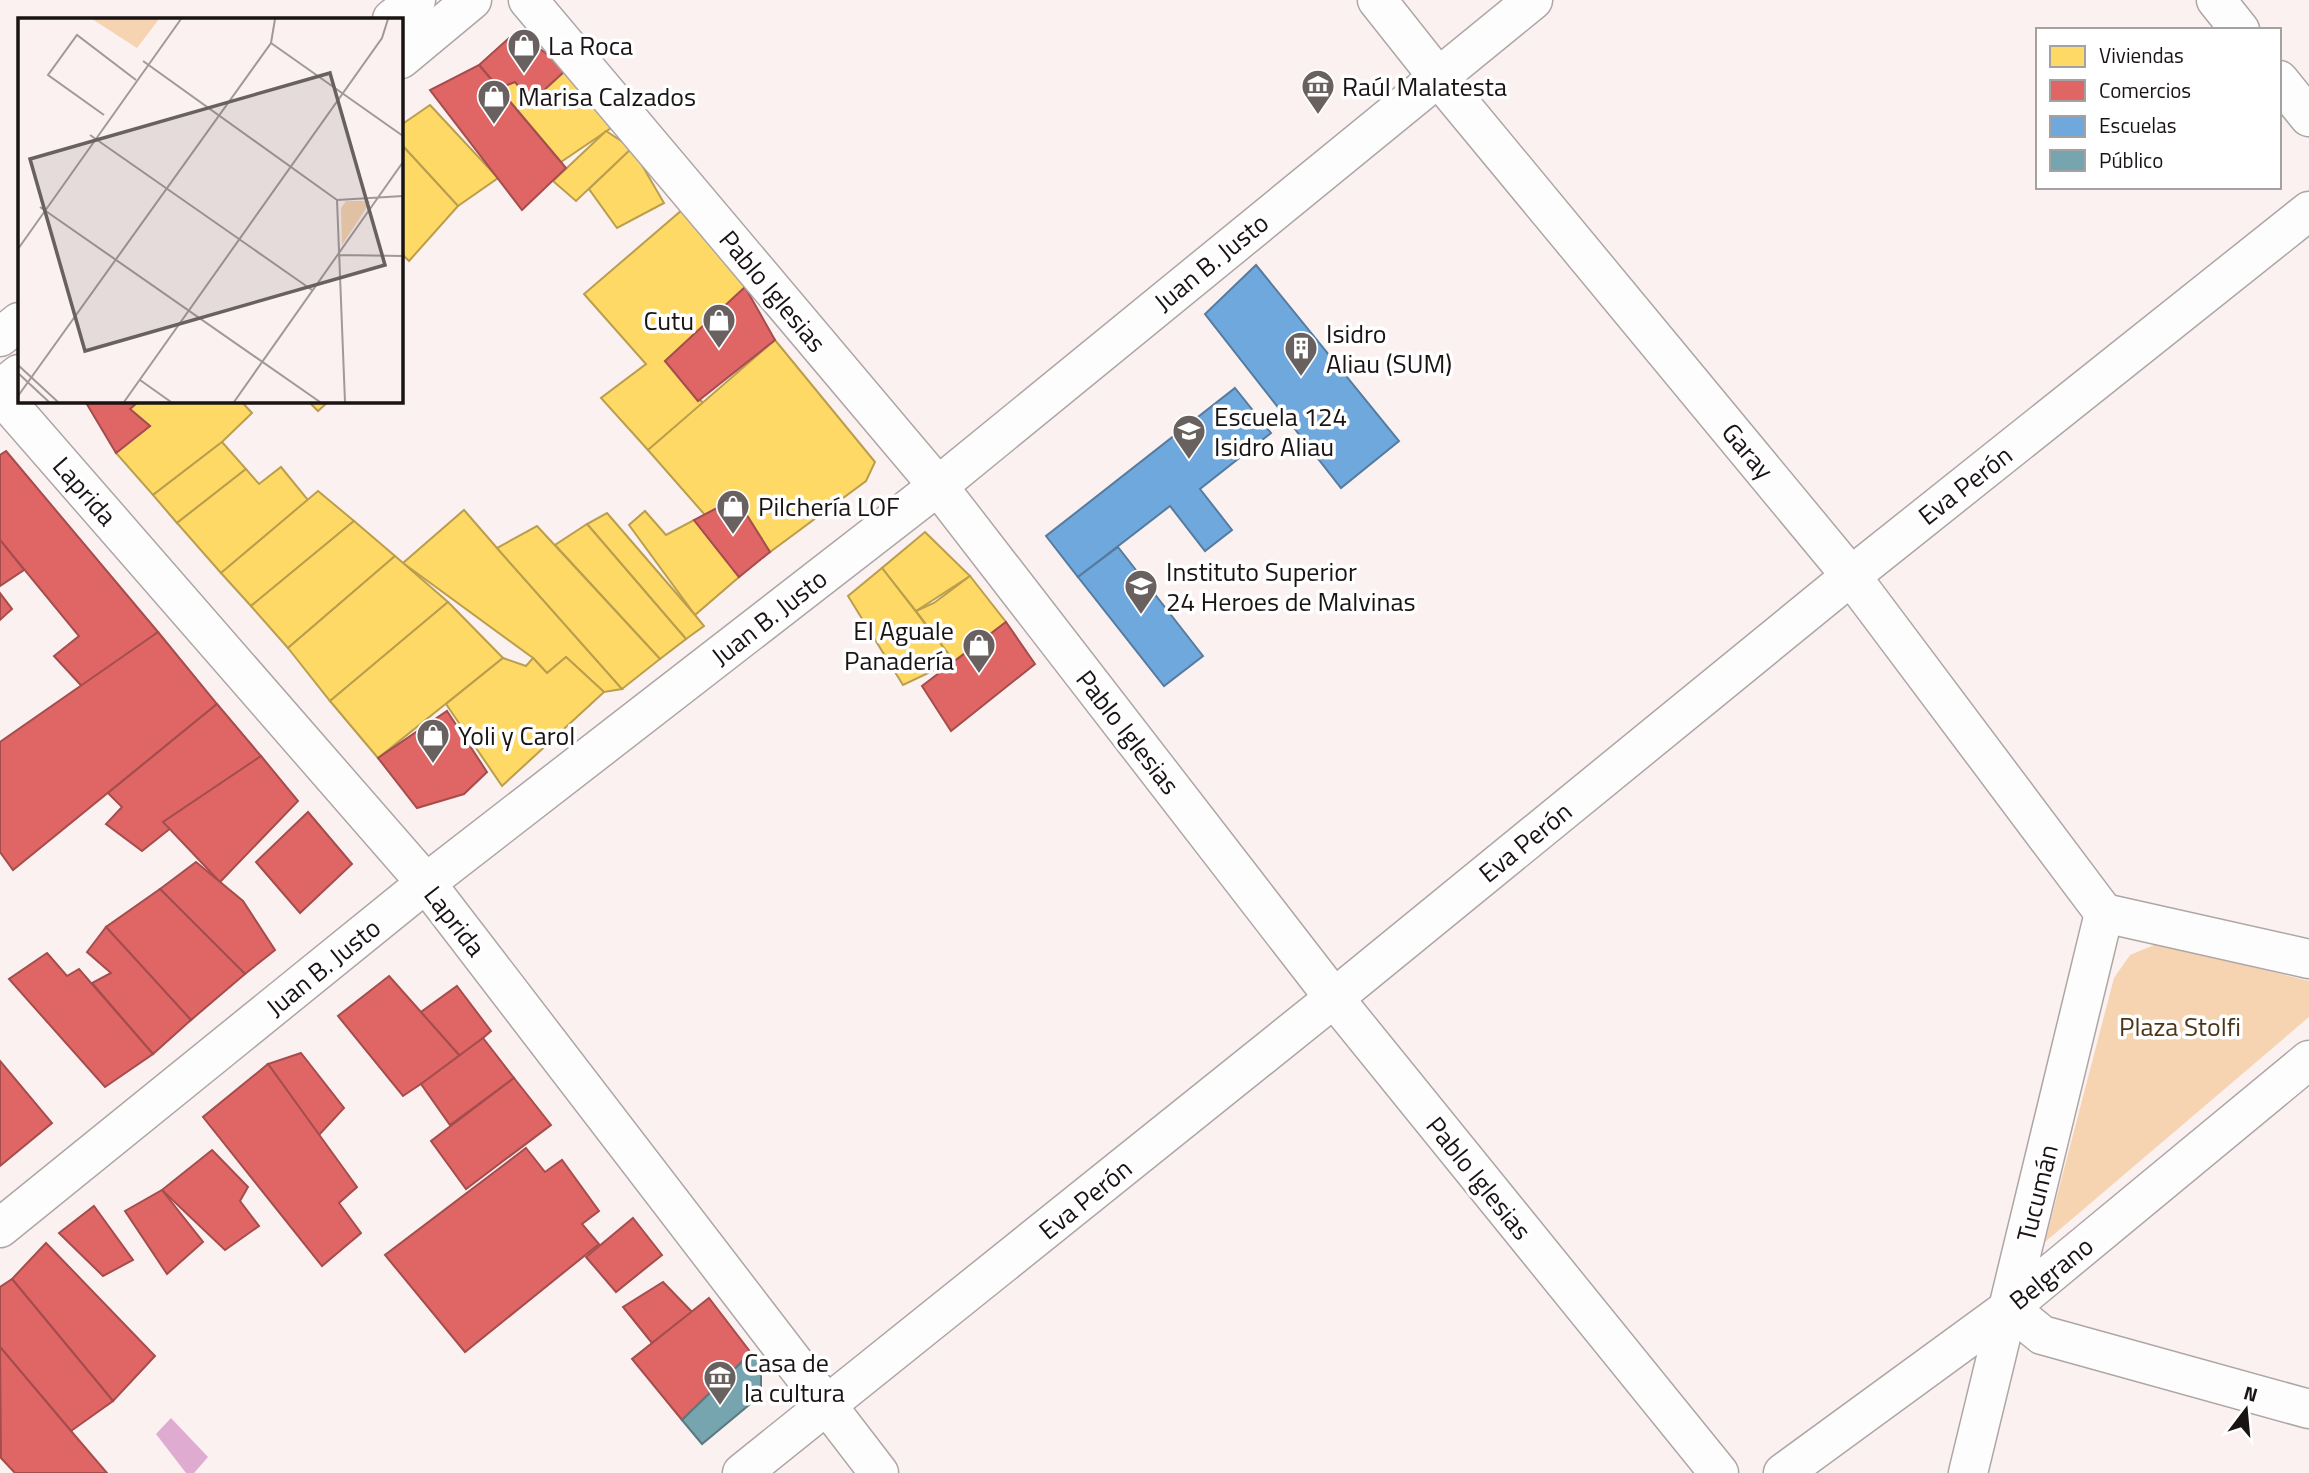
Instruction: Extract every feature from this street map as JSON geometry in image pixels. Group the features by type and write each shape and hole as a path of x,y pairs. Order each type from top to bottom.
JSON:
{"street":[{"path":"393,18 416,0"},
{"path":"402,59 472,0"},
{"name":"Pablo Iglesias","path":"528,0 938,486 1334,998 1718,1473"},
{"name":"Garay","path":"1377,0 1851,576 2104,913"},
{"name":"Juan B. Justo","path":"0,1228 426,883 938,486 1533,0"},
{"path":"2216,0 2238,28"},
{"path":"2281,82 2309,117"},
{"name":"Eva Perón","path":"742,1473 1334,998 1851,576 2309,211"},
{"path":"0,337 18,323"},
{"path":"0,392 18,375"},
{"name":"Laprida","path":"0,392 426,883 879,1473"},
{"path":"2104,913 2309,959"},
{"name":"Tucumán","path":"1968,1473 2104,913"},
{"name":"Belgrano","path":"1783,1473 2009,1308 2309,1060"},
{"path":"2009,1308 2042,1335 2309,1409"}],"green space":[{"name":"Plaza Stolfi","path":"2159,943 2309,981 2309,1017 2045,1242 2114,978 2130,955"}],"shaded area":[{"path":"171,1418 208,1457 194,1473 186,1473 156,1434"}],"building: Viviendas":[{"path":"567,69 614,126 561,162 499,88 515,82 531,102"},
{"path":"430,105 498,178 458,206 402,145 402,124"},
{"path":"606,131 632,148 576,201 553,181"},
{"path":"402,145 458,206 409,261 402,254"},
{"path":"632,148 664,203 617,228 589,189"},
{"path":"682,210 745,287 665,361 703,403 648,450 601,398 646,364 584,294"},
{"path":"775,340 875,462 866,481 770,552 736,498 705,515 648,450"},
{"path":"138,402 242,402 252,413 222,442 153,495 116,453 150,426 130,409"},
{"path":"309,402 328,402 318,411"},
{"path":"222,442 246,469 177,523 153,495"},
{"path":"281,467 308,500 221,573 177,523 246,469 259,484"},
{"path":"318,491 354,521 251,606 221,573"},
{"path":"464,510 622,689 604,692 566,657 547,673 533,658 403,563"},
{"path":"645,511 666,535 694,520 739,577 695,615 629,525"},
{"path":"607,513 704,626 686,639 587,524"},
{"path":"354,521 395,556 288,648 251,606"},
{"path":"587,524 686,639 660,659 555,545"},
{"path":"537,526 660,659 622,689 497,548"},
{"path":"925,532 970,576 916,611 882,568"},
{"path":"395,556 448,602 330,701 288,648"},
{"path":"882,568 954,661 903,685 848,596"},
{"path":"970,576 1006,622 954,661 916,611 934,603"},
{"path":"448,602 503,658 378,758 330,701"},
{"path":"566,657 604,692 502,786 446,704 503,658 526,666 533,658 547,673"}],"building: Comercios":[{"name":"La Roca","path":"509,38 528,40 567,69 531,102 515,82 499,88 479,65"},
{"name":"Marisa Calzados","path":"479,65 566,168 522,210 430,90"},
{"name":"Cutu","path":"745,287 775,340 698,401 665,361"},
{"path":"86,402 138,402 130,409 150,426 116,453"},
{"path":"6,451 158,632 89,694 54,656 79,636 0,540 0,455"},
{"name":"Pilchería LOF","path":"736,498 770,552 739,577 694,520"},
{"path":"0,540 24,570 0,586"},
{"path":"0,593 12,609 0,620"},
{"name":"El Aguale Panadería","path":"1006,622 1035,664 951,731 922,686"},
{"path":"158,632 217,704 13,870 0,852 0,742"},
{"path":"217,704 261,756 142,851 106,824 122,807 108,793"},
{"name":"Yoli y Carol","path":"447,711 487,772 464,794 417,808 378,758"},
{"path":"261,756 298,801 220,882 163,822"},
{"path":"308,812 352,864 300,913 256,862"},
{"path":"196,862 243,901 275,950 245,974 160,889"},
{"path":"160,889 245,974 191,1020 106,927"},
{"path":"106,927 191,1020 153,1054 92,983 111,973 87,952"},
{"path":"47,953 67,976 79,969 153,1054 105,1087 9,979"},
{"path":"389,976 461,1057 403,1096 338,1016"},
{"path":"457,986 491,1031 461,1057 421,1012"},
{"path":"483,1038 514,1078 450,1125 421,1084"},
{"path":"301,1053 344,1108 319,1135 268,1064"},
{"path":"0,1061 52,1123 0,1166"},
{"path":"268,1064 357,1187 339,1203 361,1233 322,1266 203,1117"},
{"path":"514,1078 551,1125 466,1189 431,1141"},
{"path":"526,1148 545,1172 562,1160 599,1211 582,1224 599,1244 465,1352 385,1255"},
{"path":"212,1150 248,1187 240,1201 259,1226 225,1250 162,1190"},
{"path":"162,1190 203,1242 167,1274 125,1211"},
{"path":"94,1206 133,1260 103,1276 59,1233"},
{"path":"633,1218 662,1255 616,1292 586,1257"},
{"path":"46,1243 155,1356 113,1401 12,1279"},
{"path":"12,1279 113,1401 71,1431 0,1347 0,1287"},
{"path":"663,1282 692,1312 652,1343 623,1307"},
{"path":"709,1298 751,1353 682,1420 632,1359"},
{"path":"0,1347 107,1473 15,1473 1,1458"}],"building: Escuelas":[{"name":"Isidro Aliau (SUM)","path":"1256,265 1399,441 1341,488 1205,314"},
{"name":"Escuela 124 Isidro Aliau","path":"1235,388 1271,433 1200,489 1232,530 1205,551 1170,506 1078,577 1046,536"},
{"name":"Instituto Superior 24 Heroes de Malvinas","path":"1118,547 1203,656 1164,686 1078,577"}],"building: Público":[{"name":"Casa de la cultura","path":"751,1353 761,1363 761,1395 702,1444 682,1420"}],"place":[{"name":"La Roca","path":"524,75"},
{"name":"Raúl Malatesta","path":"1318,116"},
{"name":"Marisa Calzados","path":"494,126"},
{"name":"Cutu","path":"719,350"},
{"name":"Isidro Aliau (SUM)","path":"1301,378"},
{"name":"Escuela 124 Isidro Aliau","path":"1189,461"},
{"name":"Pilchería LOF","path":"733,536"},
{"name":"Instituto Superior 24 Heroes de Malvinas","path":"1141,616"},
{"name":"El Aguale Panadería","path":"979,675"},
{"name":"Yoli y Carol","path":"433,765"},
{"name":"Casa de la cultura","path":"720,1407"}]}
